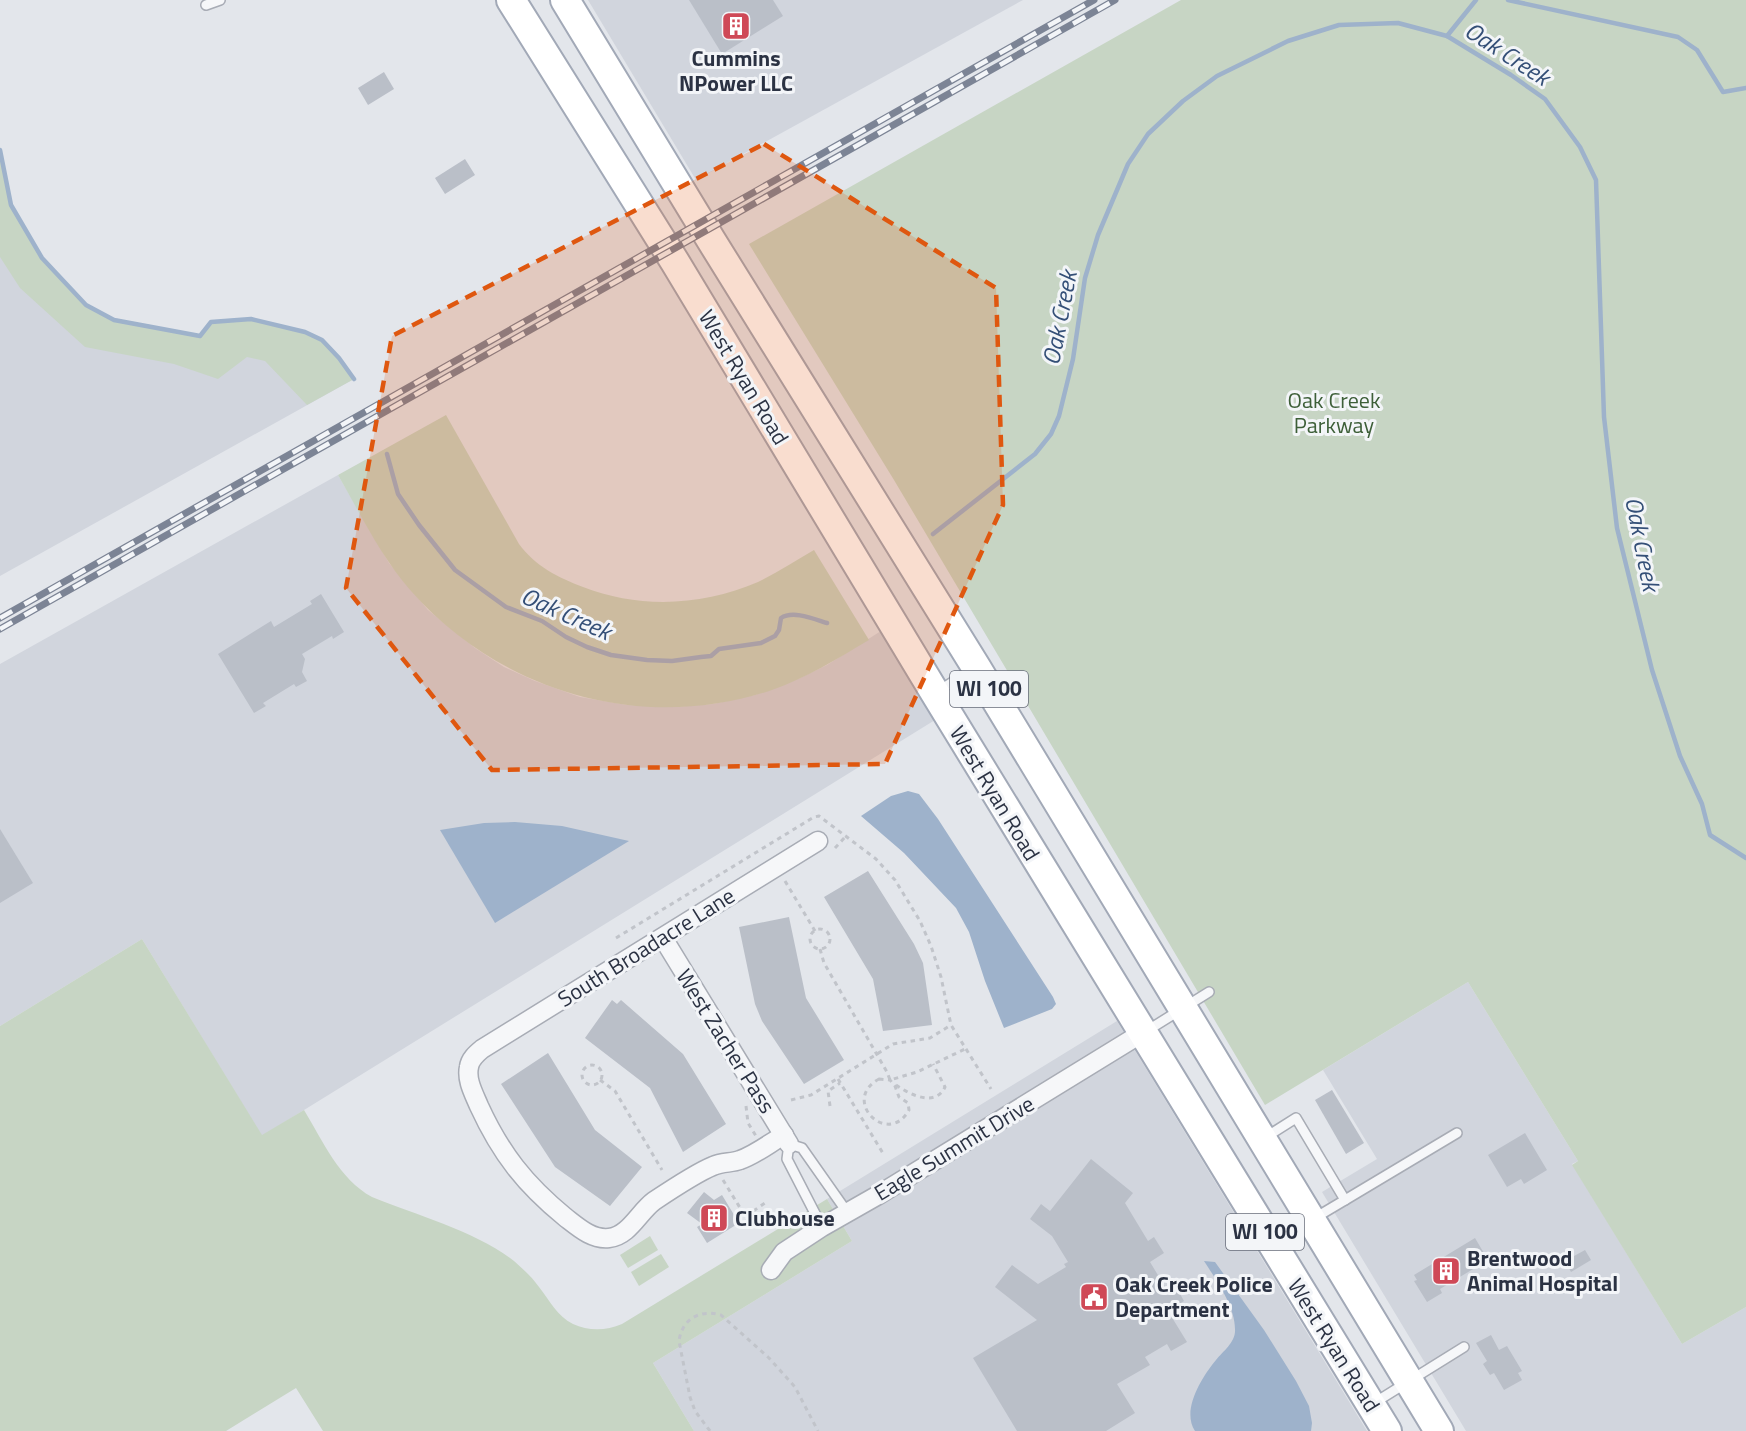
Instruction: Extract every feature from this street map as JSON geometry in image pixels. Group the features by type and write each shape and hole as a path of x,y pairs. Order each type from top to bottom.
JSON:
{"main road":[{"name":"West Ryan Road","path":"511,0 675,262 1142,1034 1387,1431"},
{"name":"West Ryan Road","path":"565,0 976,667 1439,1431"}],"street":[{"name":"South Broadacre Lane","path":"786,1139 740,1160 714,1165 654,1201 643,1210 626,1231 618,1236 600,1238 582,1230 541,1197 513,1166 492,1133 470,1084 468,1069 475,1055 506,1033 663,938 826,844"},
{"name":"West Zacher Pass","path":"663,938 786,1139"},
{"name":"Eagle Summit Drive","path":"771,1270 784,1252 822,1227 1142,1034"}],"lane":[{"path":"206,5 219,0"},
{"path":"935,693 976,667"},
{"path":"1142,1034 1209,992"},
{"path":"1262,1140 1296,1118 1345,1200"},
{"path":"1310,1220 1458,1133"},
{"name":"West Zacher Pass","path":"786,1139 802,1148 847,1212"},
{"name":"West Zacher Pass","path":"786,1139 788,1159 822,1227"},
{"path":"1371,1405 1464,1347"}],"path":[{"path":"616,938 819,816 890,873 920,921 938,965 951,1025 991,1089"},
{"path":"826,844 846,836"},
{"path":"784,879 815,931"},
{"path":"824,930 829,938 827,946 820,949 814,947 811,935 815,931 824,930"},
{"path":"820,949 824,963 877,1054 891,1081 897,1094 908,1103 909,1110 897,1121 882,1123 868,1114 864,1098 868,1088 879,1079 891,1081 907,1093 924,1098 933,1097 942,1092 945,1087 933,1064"},
{"path":"791,1100 811,1095 893,1044 930,1038 951,1025"},
{"path":"891,1081 965,1049"},
{"path":"588,1066 597,1067 601,1072 600,1080 594,1084 588,1084 583,1079 583,1071 588,1066"},
{"path":"838,1079 884,1155"},
{"path":"600,1080 615,1091 662,1170"},
{"path":"831,1083 833,1087"},
{"path":"830,1106 828,1091 840,1083"},
{"path":"903,1099 907,1093"},
{"path":"862,1118 868,1114"},
{"path":"723,1179 750,1224"},
{"path":"746,1216 765,1203"},
{"path":"710,1431 695,1411 690,1397 679,1341 680,1332 687,1321 711,1312 720,1315 769,1358 795,1387 818,1431"}],"highlighted area":[{"path":"764,144 996,288 1003,505 885,764 492,770 346,588 392,336"}],"shaded area":[{"path":"588,0 1023,0 696,180"},
{"path":"0,150 11,205 42,258 86,305 114,320 200,336 211,322 251,319 305,332 322,340 354,379 0,576"},
{"path":"338,475 389,563 428,610 475,648 504,667 535,681 580,697 627,705 674,707 713,704 755,695 800,678 827,665 881,631 935,720 262,1136 142,939 0,1026 0,664"},
{"path":"1468,982 1578,1161 1572,1164 1682,1344 1746,1307 1746,1431 1466,1431 1322,1192 1377,1159 1323,1070"},
{"path":"1117,1021 1367,1431 694,1431 653,1363 852,1241 827,1199"}],"green space":[{"name":"Oak Creek Parkway","path":"1181,0 1746,0 1746,1307 1682,1344 1572,1165 1578,1161 1468,982 1265,1105 894,480 749,244"},
{"path":"0,150 11,205 42,258 86,305 114,320 200,336 211,322 251,319 305,332 322,340 354,379 307,405 265,361 247,357 218,379 174,364 85,347 20,288 0,257"},
{"path":"446,415 519,544 532,559 556,575 583,587 626,599 671,602 693,600 737,590 758,582 814,550 869,640 785,685 723,703 674,707 625,705 576,695 530,678 487,655 447,626 411,591 381,550 338,475"},
{"path":"142,939 262,1135 304,1110 341,1170 360,1189 372,1197 483,1241 499,1251 527,1273 558,1312 573,1324 597,1329 622,1324 827,1199 852,1241 653,1363 694,1431 323,1431 296,1388 226,1431 0,1431 0,1026"},
{"path":"650,1236 658,1250 628,1268 620,1255"},
{"path":"661,1254 669,1267 639,1286 631,1272"}],"water":[{"path":"908,791 919,794 938,819 1053,997 1056,1004 1052,1009 1004,1028 969,932 956,908 904,853 861,816 891,796"},
{"path":"515,822 562,826 629,841 495,923 440,830 484,823"},
{"path":"1204,1261 1215,1262 1264,1330 1309,1406 1311,1431 1195,1431 1190,1413 1195,1394 1205,1375 1235,1334 1232,1311"}],"building":[{"name":"Cummins NPower LLC","path":"689,0 773,0 783,16 722,54"},
{"path":"384,72 394,89 368,105 358,88"},
{"path":"465,159 475,175 445,194 435,178"},
{"path":"321,594 344,632 333,639 332,636 302,654 305,659 302,672 307,681 296,687 294,684 263,703 266,706 254,713 218,654 271,621 274,627 312,604 310,601"},
{"path":"0,829 33,883 0,903"},
{"path":"868,871 914,944 923,963 932,1025 883,1031 873,979 824,897"},
{"path":"789,917 806,998 844,1060 804,1084 762,1021 755,1004 739,927"},
{"path":"612,1000 617,1004 621,1000 683,1054 726,1124 683,1152 650,1088 585,1038"},
{"path":"548,1053 595,1130 642,1167 610,1206 555,1167 501,1084"},
{"path":"1332,1090 1364,1143 1346,1154 1315,1100"},
{"path":"1525,1133 1547,1170 1524,1184 1521,1179 1507,1187 1488,1155"},
{"name":"Oak Creek Police Department","path":"1091,1159 1133,1193 1125,1203 1148,1241 1154,1237 1164,1253 1150,1262 1167,1290 1175,1285 1184,1301 1168,1311 1187,1342 1171,1351 1167,1344 1145,1357 1150,1365 1117,1384 1135,1413 1106,1431 1017,1431 973,1358 1037,1320 995,1287 1012,1265 1038,1284 1066,1267 1064,1264 1068,1262 1052,1236 1030,1219 1041,1204 1050,1211"},
{"name":"Clubhouse","path":"704,1192 714,1200 722,1195 739,1223 707,1243 697,1227 702,1224 687,1213"},
{"name":"Brentwood Animal Hospital","path":"1475,1238 1488,1260 1440,1289 1442,1293 1427,1302 1414,1281 1417,1280 1414,1275"},
{"path":"1585,1250 1591,1260 1571,1272 1565,1261"},
{"path":"1491,1335 1499,1350 1507,1346 1522,1371 1518,1373 1522,1380 1504,1390 1494,1373 1490,1375 1483,1364 1487,1361 1476,1343"}],"waterway":[{"path":"1447,36 1476,0"},
{"path":"1508,0 1678,37 1697,50 1723,92 1746,88"},
{"name":"Oak Creek","path":"933,534 1035,454 1051,434 1059,416 1073,359 1085,278 1098,235 1128,164 1148,134 1183,101 1217,76 1288,41 1339,25 1398,23 1447,36 1511,75 1545,99 1580,147 1596,180 1604,417 1617,528 1652,670 1680,756 1702,804 1710,835 1746,858"},
{"name":"Oak Creek","path":"0,150 11,205 42,258 86,305 114,320 200,336 211,322 251,319 305,332 322,340 354,379"},
{"name":"Oak Creek","path":"387,454 398,494 419,525 455,570 506,607 542,621 566,637 587,647 611,655 672,661 711,656 719,649 761,643 775,636 779,630 781,618 786,616 804,616 827,623"}],"railway":[{"path":"0,618 1094,0"},
{"path":"0,629 1115,0"}],"place":[{"name":"Cummins NPower LLC","path":"736,26"},
{"name":"Clubhouse","path":"714,1218"},
{"name":"Brentwood Animal Hospital","path":"1446,1271"},
{"name":"Oak Creek Police Department","path":"1094,1297"}]}
